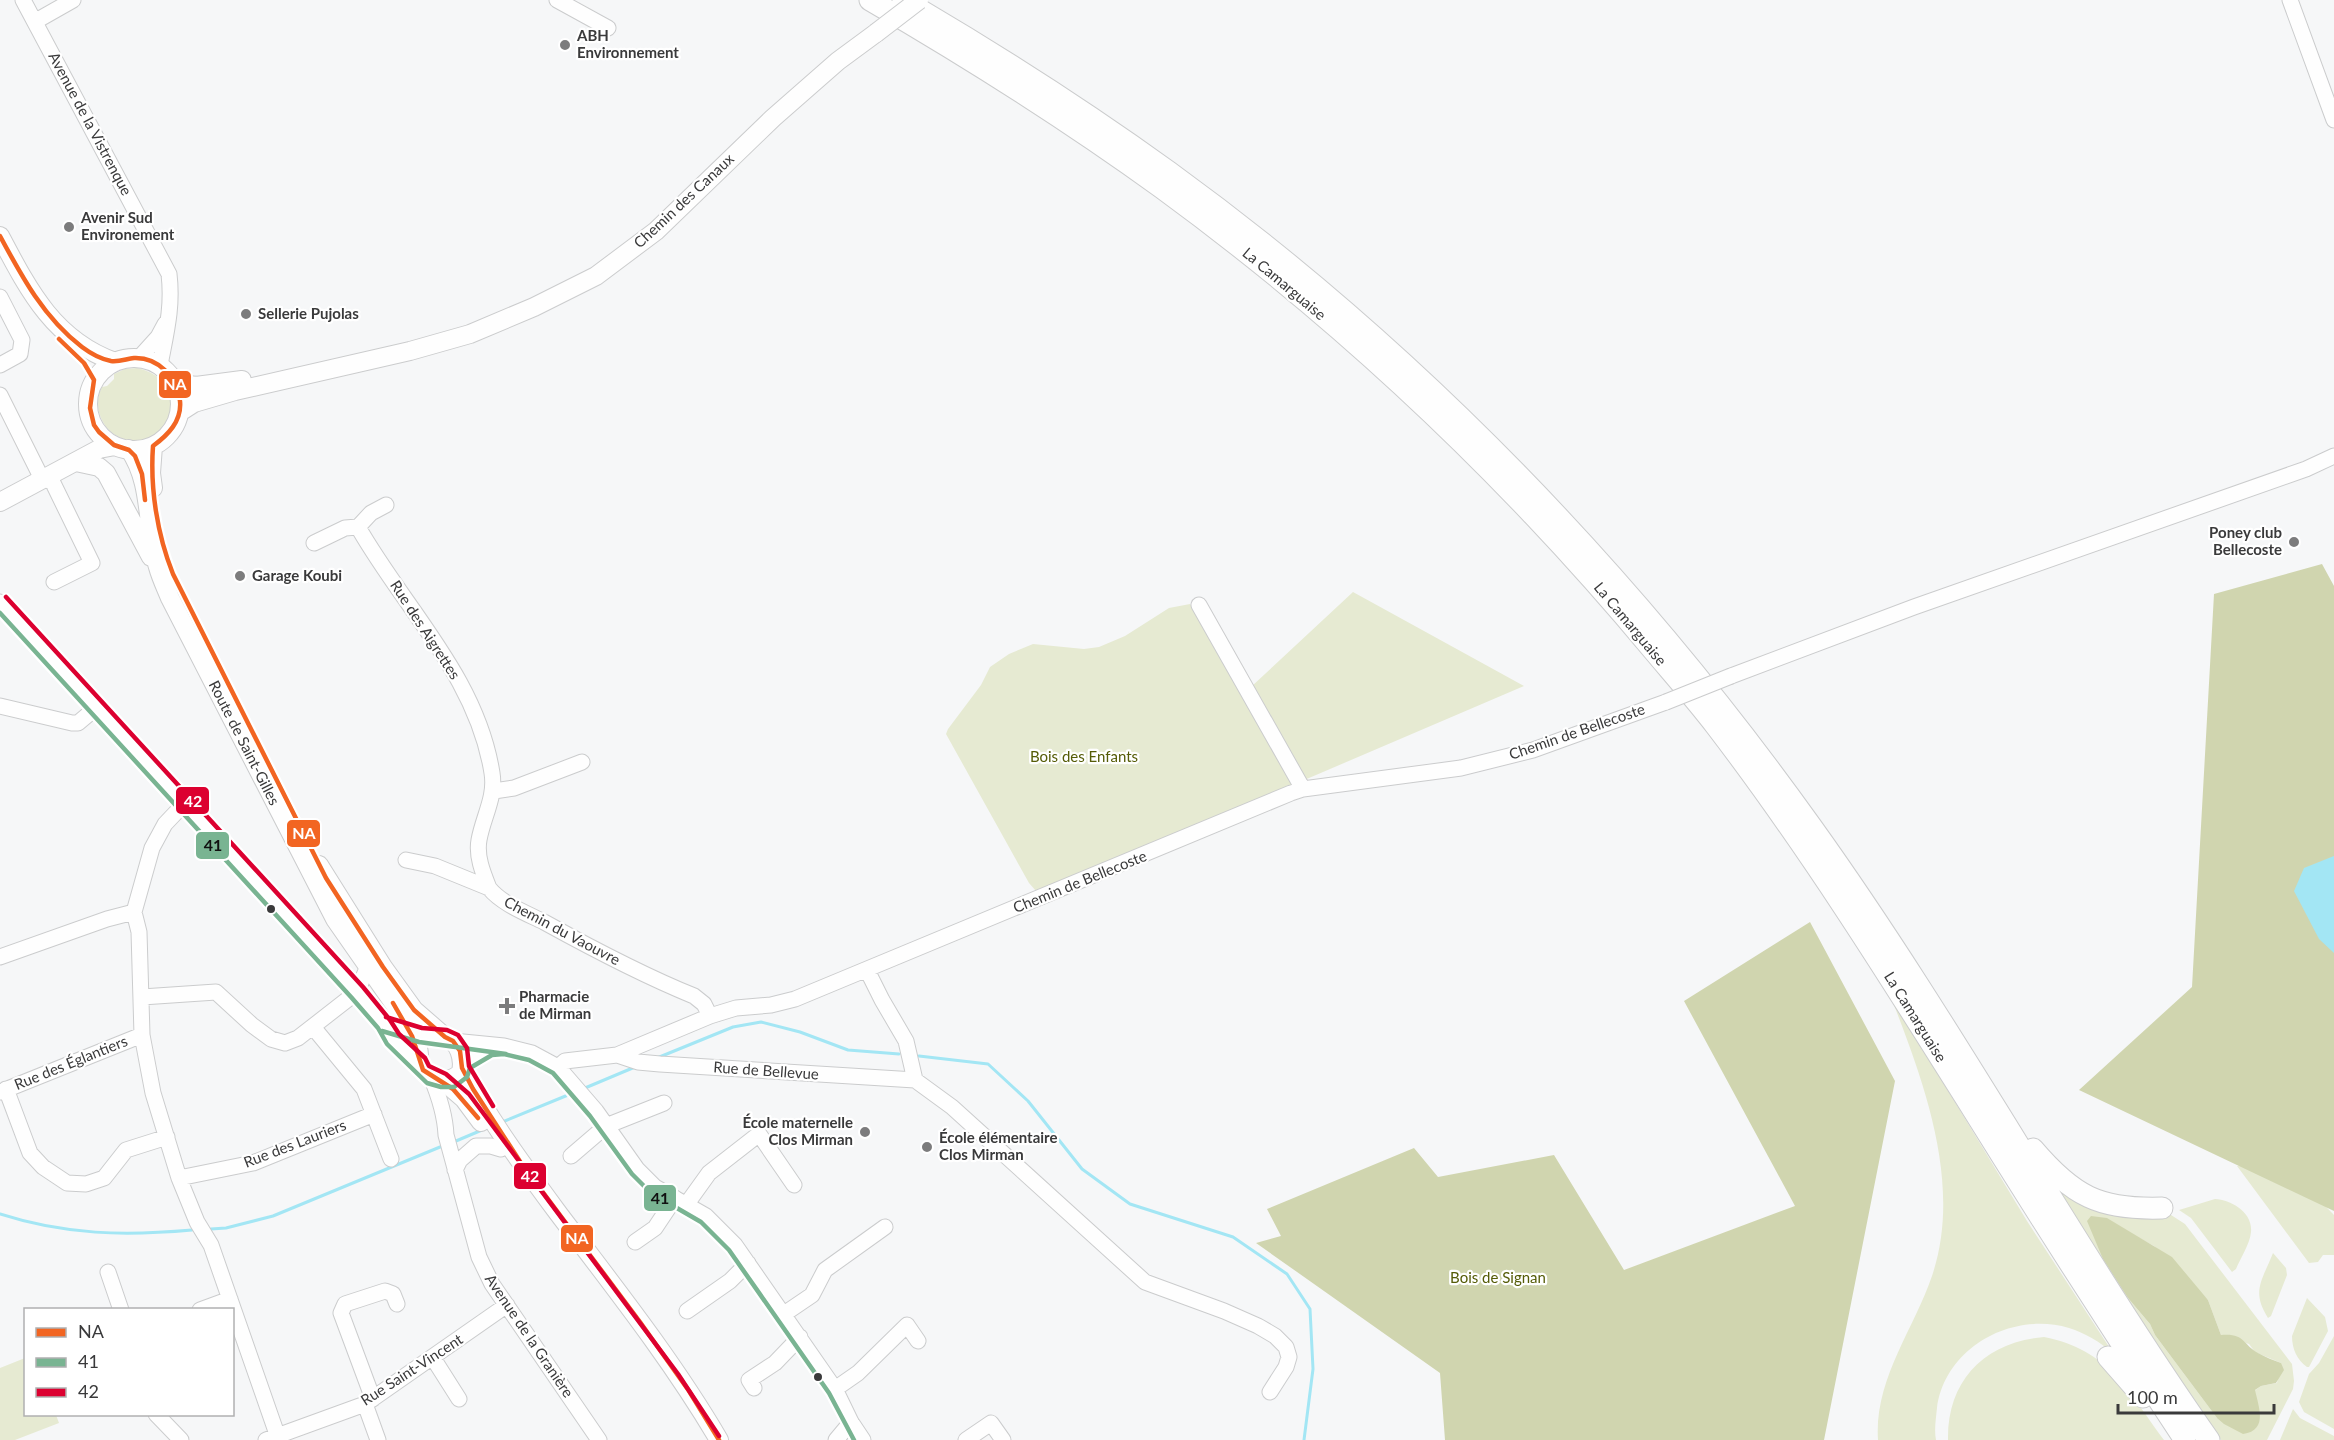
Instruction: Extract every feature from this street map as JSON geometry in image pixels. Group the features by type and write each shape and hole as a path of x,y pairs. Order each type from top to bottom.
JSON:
{"highway":[{"name":"La Camarguaise","path":"870,0 1028,96 1154,182 1284,283 1379,365 1473,454 1590,576 1714,723 1791,828 1863,934 2079,1279 2185,1440"},
{"name":"La Camarguaise","path":"903,0 1036,81 1173,175 1295,271 1374,338 1445,403 1599,561 1726,712 1809,822 1902,960 2130,1322 2209,1440"},
{"path":"1791,828 1843,916"},
{"path":"1902,960 1955,1031 2033,1148 2055,1175 2076,1191 2105,1203 2125,1207 2162,1208"},
{"path":"2108,1357 2135,1386 2178,1440"}],"main road":[{"name":"Chemin des Canaux","path":"180,412 194,403 312,372 410,351 470,334 534,307 596,276 656,231 773,118 838,61 919,0"},
{"path":"0,237 28,289 44,311 78,344 94,354 115,362"},
{"path":"0,261 15,292 31,312 84,363 94,380"},
{"path":"0,502 49,481 99,449 142,449 153,446 166,438 175,426 180,412 180,397 175,383 160,365 139,358 115,362 94,380 89,400 91,421 89,434 73,464"},
{"name":"Chemin des Canaux","path":"175,383 196,386 312,372"},
{"path":"91,421 103,438 122,448"},
{"name":"Route de Saint-Gilles","path":"153,446 151,473 164,551 192,613 326,878 383,967 414,1010 445,1038"},
{"name":"Route de Saint-Gilles","path":"122,448 137,460 142,475 158,567 170,598 335,920 404,1018 419,1057"},
{"path":"73,464 99,467 106,473 158,567"},
{"path":"384,1024 410,1033 445,1038 459,1050 462,1068 473,1089 521,1163 640,1322 689,1391 719,1440"},
{"path":"445,1038 430,1040 419,1057 423,1071 464,1099 672,1378 713,1440"},
{"path":"443,1083 451,1080 462,1068"}],"street":[{"name":"Avenue de la Vistrenque","path":"23,0 169,274 172,296 160,365"},
{"path":"36,21 73,0"},
{"path":"557,0 608,28"},
{"path":"2290,0 2334,120"},
{"path":"0,297 22,340 20,354 0,365"},
{"name":"Avenue de la Vistrenque","path":"139,358 158,337 169,316"},
{"path":"0,395 40,475 49,481 92,563 54,582"},
{"name":"Chemin de Bellecoste","path":"558,1067 565,1061 617,1055 710,1016 736,1008 771,1005 795,999 1303,789 1461,768 1533,750 1914,607 2306,469 2334,456"},
{"path":"314,543 345,528 358,527 371,513 386,505"},
{"name":"Rue des Aigrettes","path":"358,527 371,550 429,632 460,684 483,733 494,791 478,841 480,863 489,888"},
{"path":"0,602 357,992 384,1024 393,1039 419,1057"},
{"path":"1199,606 1303,789"},
{"path":"0,706 72,723 78,723 97,707"},
{"path":"494,791 514,788 582,762"},
{"path":"184,804 165,824 152,848 134,912 139,932 142,1035 153,1093 179,1178 197,1222 211,1245 233,1308"},
{"name":"Chemin du Vaouvre","path":"406,860 435,866 489,888 494,894 516,908 614,960 694,996 704,1004 710,1016"},
{"path":"0,957 107,919 134,912"},
{"path":"142,997 216,992 261,1032 271,1039 285,1043 298,1038 357,992 369,966"},
{"path":"864,971 869,974 906,1041 915,1080 952,1107 1145,1282 1258,1326 1275,1336 1286,1347 1289,1357 1286,1367 1270,1392"},
{"path":"312,1027 360,1083 391,1159"},
{"name":"Rue des Églantiers","path":"3,1091 142,1035"},
{"path":"445,1038 504,1046 532,1053 558,1067 606,1125 637,1169 655,1187 706,1216 735,1245 836,1389 851,1422 863,1440"},
{"path":"462,1068 490,1048 504,1046"},
{"name":"Rue de Bellevue","path":"617,1055 638,1062 660,1064 915,1080"},
{"name":"Avenue de la Granière","path":"443,1083 440,1099 446,1122"},
{"name":"Avenue de la Granière","path":"443,1083 446,1135 479,1257 492,1284 599,1440"},
{"path":"3,1091 30,1153 43,1167 67,1183 86,1184 104,1178 126,1150 166,1137"},
{"path":"572,1156 606,1125 664,1103"},
{"name":"Rue des Lauriers","path":"179,1178 253,1163 374,1114"},
{"path":"635,1242 655,1227 709,1173 759,1134 794,1185"},
{"path":"455,1170 460,1161 476,1146 501,1149"},
{"path":"784,1314 812,1295 825,1270 885,1227"},
{"path":"687,1311 730,1281 748,1263"},
{"path":"108,1272 120,1308"},
{"path":"378,1440 369,1401 341,1313 345,1304 385,1290 393,1294 397,1304"},
{"path":"205,1308 230,1299"},
{"name":"Rue Saint-Vincent","path":"274,1439 369,1401 507,1305"},
{"path":"234,1312 274,1439"},
{"path":"836,1389 858,1373 907,1325 918,1341"},
{"path":"754,1388 749,1380 775,1363 800,1337"},
{"path":"433,1358 459,1399"},
{"path":"158,1416 181,1440"},
{"path":"836,1440 851,1422"},
{"path":"966,1440 991,1423 1003,1440"}],"green space":[{"path":"137,368 155,375 166,386 171,399 170,412 165,425 156,435 144,440 128,440 110,432 105,426 98,409 99,396 102,387 107,386 114,379 114,374 125,369"},
{"path":"2322,564 2334,586 2334,1211 2079,1090 2192,987 2214,594"},
{"path":"1353,592 1524,686 1302,781 1252,686"},
{"name":"Bois des Enfants","path":"1190,604 1298,785 1036,891 1029,883 946,734 948,729 981,685 990,667 1009,654 1033,644 1084,649 1099,647 1125,636 1169,608"},
{"name":"Bois de Signan","path":"1810,922 1895,1081 1824,1440 1445,1440 1440,1373 1256,1243 1281,1236 1267,1209 1414,1148 1438,1177 1554,1155 1624,1270 1795,1206 1684,1001"},
{"path":"1895,1003 2027,1221 2113,1353 2081,1332 2047,1324 2025,1325 2004,1330 1984,1339 1967,1352 1953,1368 1943,1387 1937,1408 1936,1440 1878,1440 1878,1418 1888,1376 1932,1276 1940,1242 1943,1208 1942,1173 1936,1138 1918,1070"},
{"path":"2252,1165 2302,1182 2334,1215 2334,1255 2323,1255 2318,1262 2309,1263 2237,1166"},
{"path":"2056,1186 2158,1214 2171,1215 2185,1224 2292,1364 2293,1389 2267,1440 2221,1440 2124,1294","holes":["2090,1226 2128,1232 2154,1246 2208,1300 2221,1335 2249,1344 2255,1352 2281,1363 2277,1383 2261,1386 2217,1418 2155,1335 2150,1324 2128,1298"]},
{"path":"2215,1199 2240,1208 2251,1225 2247,1246 2236,1269 2232,1272 2191,1218 2179,1210"},
{"path":"2091,1216 2107,1218 2172,1257 2208,1300 2221,1335 2239,1337 2253,1350 2281,1363 2284,1370 2276,1383 2261,1386 2255,1390 2260,1417 2256,1428 2251,1432 2243,1434 2217,1418 2155,1335 2150,1324 2128,1298 2103,1259 2087,1221"},
{"path":"2273,1253 2286,1268 2287,1275 2271,1316 2268,1318 2259,1293"},
{"path":"2307,1298 2325,1317 2328,1331 2309,1367 2300,1361 2296,1354 2292,1336"},
{"path":"2334,1336 2334,1429 2304,1412 2299,1402 2309,1374 2319,1363"},
{"path":"2044,1337 2066,1343 2101,1362 2127,1389 2164,1440 1948,1440 1949,1419 1954,1399 1962,1382 1974,1368 1987,1356 2004,1347 2023,1340"},
{"path":"24,1358 24,1416 56,1416 59,1423 15,1440 0,1440 0,1368"},
{"path":"2293,1409 2300,1418 2334,1436 2334,1440 2280,1440"}],"water":[{"path":"2334,856 2334,953 2319,939 2294,891 2304,868"}],"waterway":[{"path":"657,1058 733,1027 761,1022 800,1032 848,1050 899,1054"},
{"path":"919,1056 988,1064 1028,1101 1082,1169 1130,1204 1233,1237 1287,1274 1310,1309 1313,1369 1304,1440"},
{"path":"585,1088 635,1067"},
{"path":"500,1123 568,1095"},
{"path":"456,1141 482,1130"},
{"path":"211,1229 226,1228 273,1216 440,1147"},
{"path":"0,1214 48,1226 95,1232 143,1233 192,1230"}],"transit line":[{"name":"NA","path":"0,236 35,296 68,336 88,351 107,360 134,358 151,361 165,370 175,384 180,401 179,415 169,432 153,446 152,462 156,511 167,559 326,878 383,967 414,1010 445,1037 453,1041 460,1051 462,1068 473,1089 521,1163 640,1322 689,1391 719,1440"},
{"name":"NA","path":"59,339 84,363 94,380 90,408 94,425 114,445 129,450 135,456 142,474 145,500"},
{"name":"42","path":"6,597 363,987 399,1034 425,1058 429,1066 446,1074 469,1094 678,1374 719,1436"},
{"name":"41","path":"0,613 351,997 378,1028 387,1044 427,1083 441,1087 454,1087 467,1077 470,1068 492,1055 504,1054 529,1060 553,1073 590,1116 632,1174 651,1193 701,1222 729,1250 829,1393 854,1440"},
{"name":"NA","path":"393,1003 412,1036 423,1070 453,1089 478,1118"},
{"name":"42","path":"386,1017 422,1028 447,1030 458,1035 467,1048 469,1066 493,1106"},
{"name":"41","path":"382,1031 419,1042 506,1054"}],"place":[{"name":"ABH Environnement","path":"565,45"},
{"name":"Avenir Sud Environement","path":"69,227"},
{"name":"Sellerie Pujolas","path":"246,314"},
{"name":"Poney club Bellecoste","path":"2294,542"},
{"name":"Garage Koubi","path":"240,576"},
{"name":"Pharmacie de Mirman","path":"507,1006"},
{"name":"École maternelle Clos Mirman","path":"865,1132"},
{"name":"École élémentaire Clos Mirman","path":"927,1147"}]}
